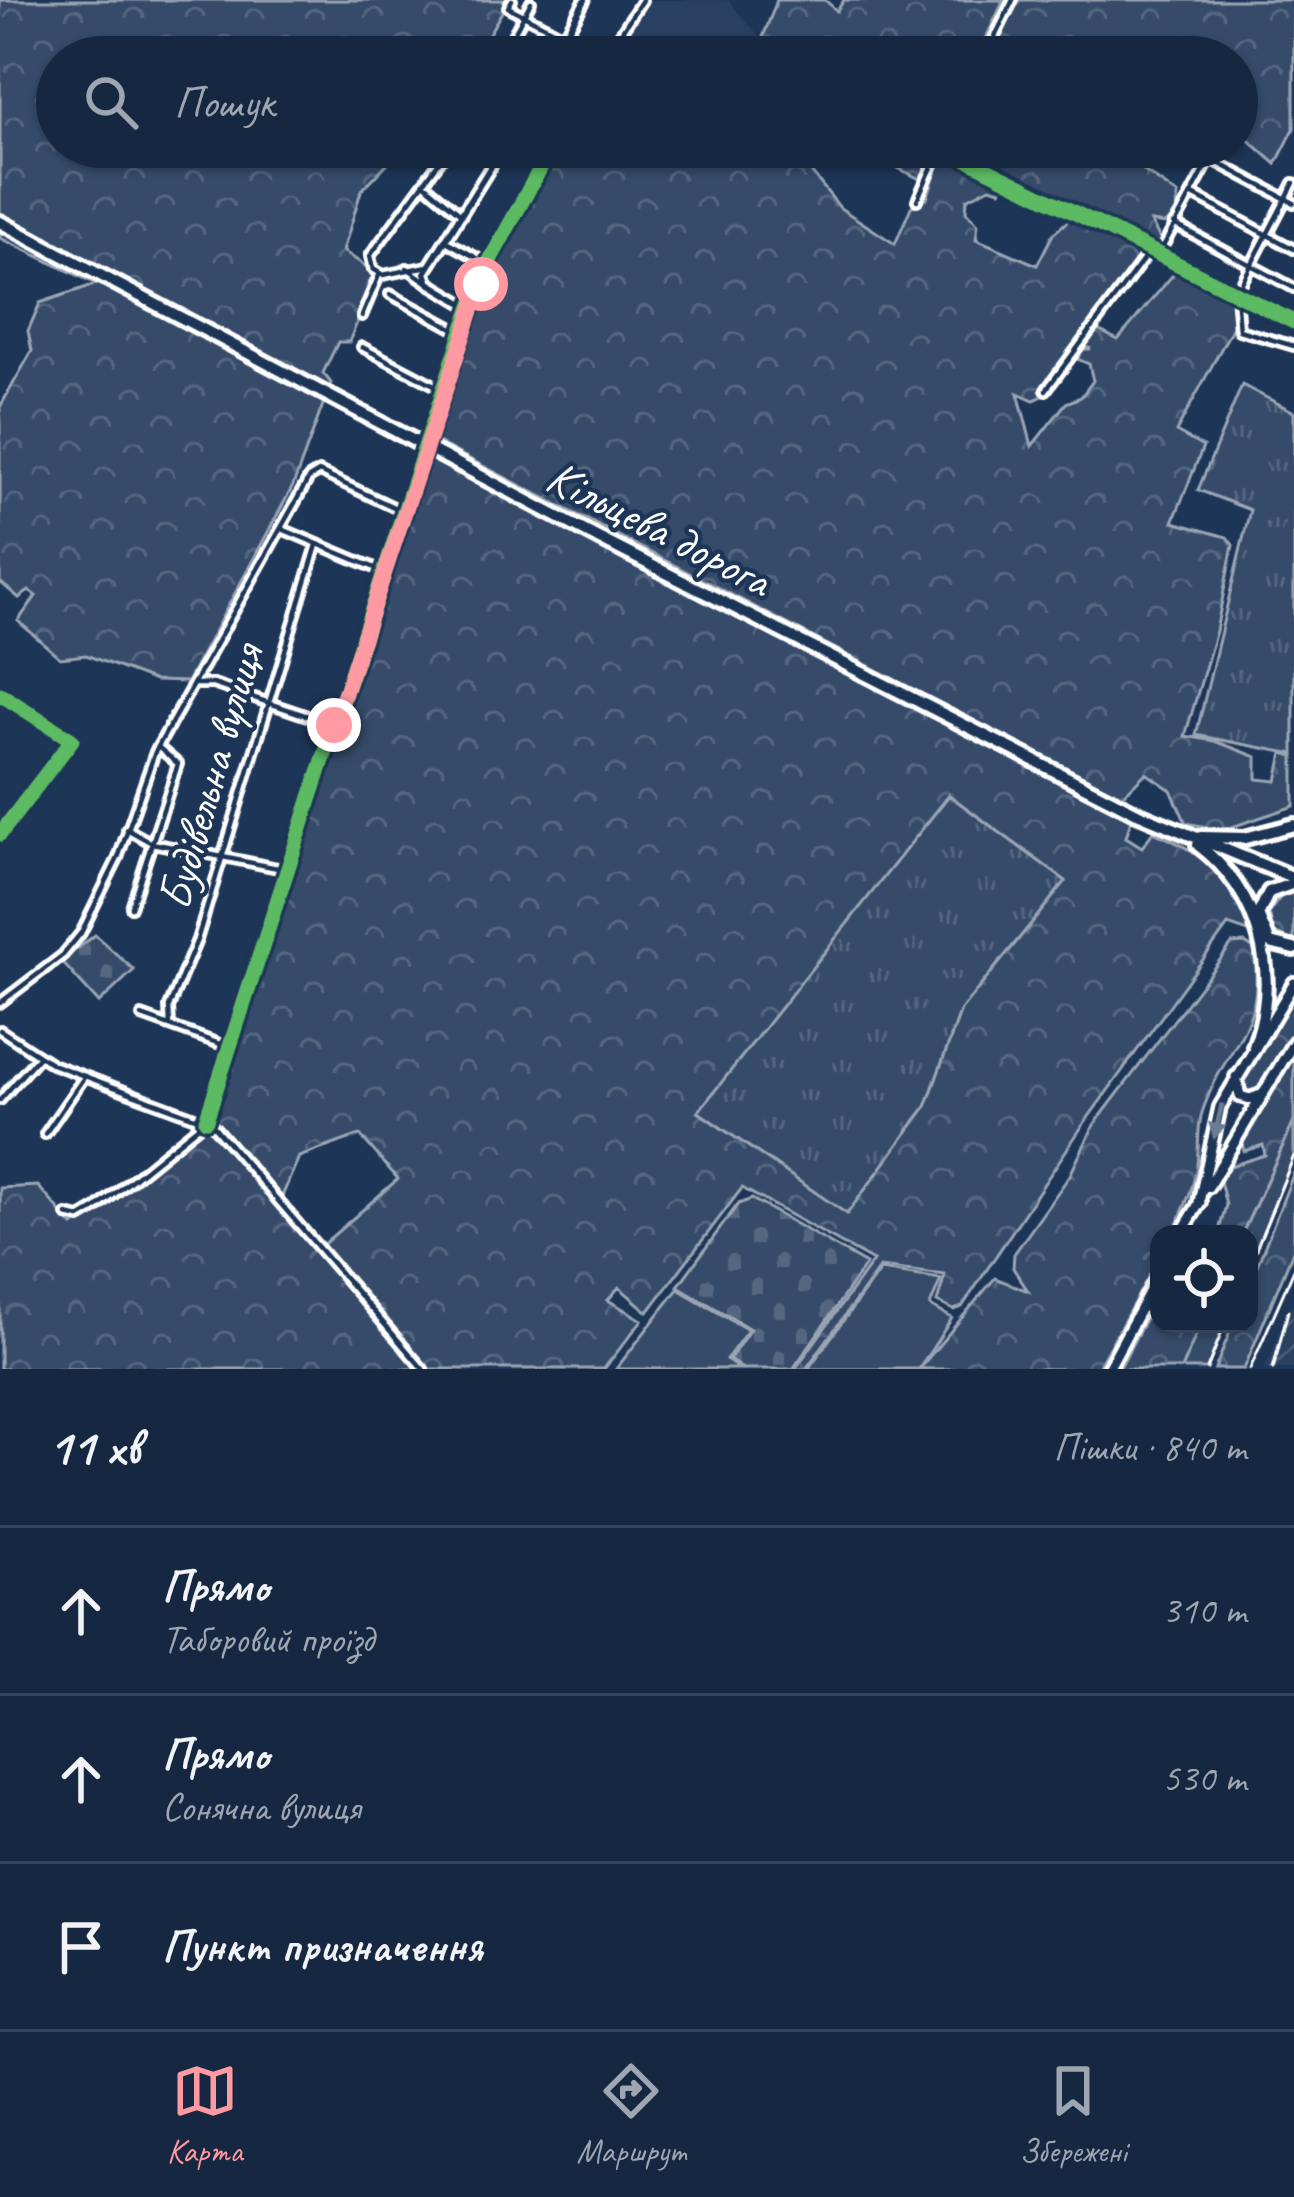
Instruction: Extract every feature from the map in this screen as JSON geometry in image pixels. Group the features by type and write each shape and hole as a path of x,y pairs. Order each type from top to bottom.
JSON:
{"highway":[{"name":"Кільцева дорога","path":"0,222 423,446 1180,833 1294,881"},
{"path":"1180,833 1236,839 1294,825"},
{"path":"1180,833 1229,872 1257,931 1268,987 1254,1047"},
{"path":"1294,881 1269,892 1258,915 1270,944 1294,949"}],"main road":[{"path":"1199,1202 1218,1112 1294,983"},
{"path":"1186,1225 1294,1042"},
{"path":"1238,1072 1235,1089 1243,1098 1257,1097 1268,1088"},
{"path":"1108,1369 1150,1291"}],"street":[{"path":"512,0 508,8 559,36"},
{"path":"564,36 585,0"},
{"path":"619,36 642,0"},
{"path":"995,36 1013,0"},
{"path":"512,36 531,2"},
{"path":"380,273 370,264 381,236 435,168"},
{"path":"429,284 428,266 492,168"},
{"path":"68,1215 80,1217 97,1208 206,1120 442,389 488,264 539,168"},
{"path":"918,197 932,168"},
{"path":"983,168 1294,322"},
{"path":"1160,252 1206,168"},
{"path":"1228,168 1294,203"},
{"path":"1294,183 1237,294 1239,330 1294,346"},
{"path":"424,184 462,215"},
{"path":"1191,195 1294,249"},
{"path":"1174,224 1294,288"},
{"path":"446,241 488,264"},
{"path":"1046,390 1149,252"},
{"path":"380,273 428,266"},
{"path":"407,268 471,308"},
{"path":"362,316 380,273"},
{"path":"390,295 462,333"},
{"path":"362,347 442,389"},
{"path":"0,1003 73,945 107,882 158,747 247,596 309,478 319,472 402,511"},
{"path":"282,529 373,571 384,568"},
{"name":"Будівельна вулиця","path":"170,1025 169,1007 197,940 218,857 237,811 317,545"},
{"path":"193,683 213,683 334,725"},
{"path":"0,694 72,740 0,834"},
{"path":"131,907 178,764 158,747"},
{"path":"127,829 152,843 288,870"},
{"path":"142,1016 231,1048"},
{"path":"0,1030 38,1057 206,1120 423,1369"},
{"path":"0,1100 38,1057"},
{"path":"45,1134 86,1076"}],"shaded area":[{"path":"646,0 728,0 759,36 626,36"},
{"path":"1294,1301 1294,1369 1265,1369"}],"green space":[{"path":"0,0 509,0 488,36 36,36 36,168 383,168 361,191 343,251 377,274 349,342 338,342 323,373 331,383 293,486 187,682 155,681 86,655 60,658 18,621 36,596 29,591 19,598 0,582 0,407 32,351 28,331 40,303 96,284 0,238"},
{"path":"777,0 825,0 837,11 844,0 1004,0 987,36 764,36"},
{"path":"1014,0 1294,0 1294,129 1276,164 1258,148 1258,36 996,36"},
{"path":"548,168 808,168 840,208 895,244 911,207 927,198 937,168 975,168 1002,184 1001,190 990,187 967,199 966,212 978,224 976,239 1037,265 1053,234 1070,219 1145,253 1043,396 1034,400 1018,393 1032,446 1066,403 1081,397 1093,381 1089,364 1075,358 1079,349 1091,349 1082,346 1094,328 1118,340 1176,271 1233,297 1234,325 1176,432 1203,447 1173,522 1227,537 1233,545 1216,631 1185,736 1215,741 1257,757 1257,779 1277,781 1283,753 1294,756 1294,806 1223,830 1186,823 1171,790 1146,773 1121,797 433,440 500,255"},
{"path":"898,168 926,168 920,179"},
{"path":"992,168 1145,168 1178,195 1176,212 1166,224 1151,222 1162,242 1152,250"},
{"path":"1242,385 1294,412 1294,754 1196,735 1250,510 1198,490"},
{"path":"433,458 1131,820 1126,837 1142,847 1153,832 1190,850 1225,883 1251,933 1228,925 1085,1122 962,1307 954,1310 937,1302 945,1275 880,1267 806,1369 795,1369 873,1261 742,1188 648,1312 619,1287 608,1300 642,1320 604,1369 424,1369 320,1247 398,1179 360,1135 299,1157 280,1201 227,1142 419,1369 0,1369 0,1188 38,1186 73,1226 207,1121 223,1135 209,1118 426,459","holes":["949,795 1066,881 961,1010 926,1107 847,1214 698,1112"]},
{"path":"949,795 1066,881 961,1010 926,1107 847,1215 697,1111"},
{"path":"1294,893 1292,941 1273,932 1269,912 1282,895"},
{"path":"95,935 134,970 99,1003 61,961"},
{"path":"1245,943 1254,949 1255,999 1250,1018 1202,1114 1189,1195 1176,1225 1150,1225 1150,1274 1097,1369 919,1369 995,1278 1028,1291 1013,1268 1014,1254 1070,1175 1094,1125 1232,944"},
{"path":"1294,991 1294,1031 1256,1093 1243,1095 1237,1081"},
{"path":"1294,1053 1294,1122 1246,1225 1221,1225 1226,1205 1219,1177 1224,1168 1265,1155 1263,1145 1244,1151 1241,1140"},
{"path":"1294,1122 1294,1156 1258,1244 1258,1225 1246,1225"},
{"path":"1294,1172 1294,1249 1244,1369 1215,1369 1229,1333 1258,1333 1258,1263"},
{"path":"752,1199 866,1264 793,1369 743,1369 729,1360 750,1329 678,1286 738,1204"},
{"path":"880,1270 941,1279 930,1306 952,1318 919,1369 808,1369"},
{"path":"678,1289 748,1330 726,1360 739,1369 616,1369"},
{"path":"1150,1310 1150,1333 1197,1333 1181,1369 1119,1369"},
{"path":"1197,1333 1221,1333 1207,1369 1181,1369"}],"railway":[{"path":"1258,1244 1294,1156"},
{"path":"1250,1369 1294,1269"},
{"path":"1273,1369 1288,1311"},
{"path":"1207,1369 1221,1333"}],"cycle path":[{"path":"206,1120 462,333 488,264 541,168"},
{"path":"985,168 1294,322"},
{"path":"0,694 72,740 0,834"}],"route":[{"path":"334,725 423,446 481,284"}]}
